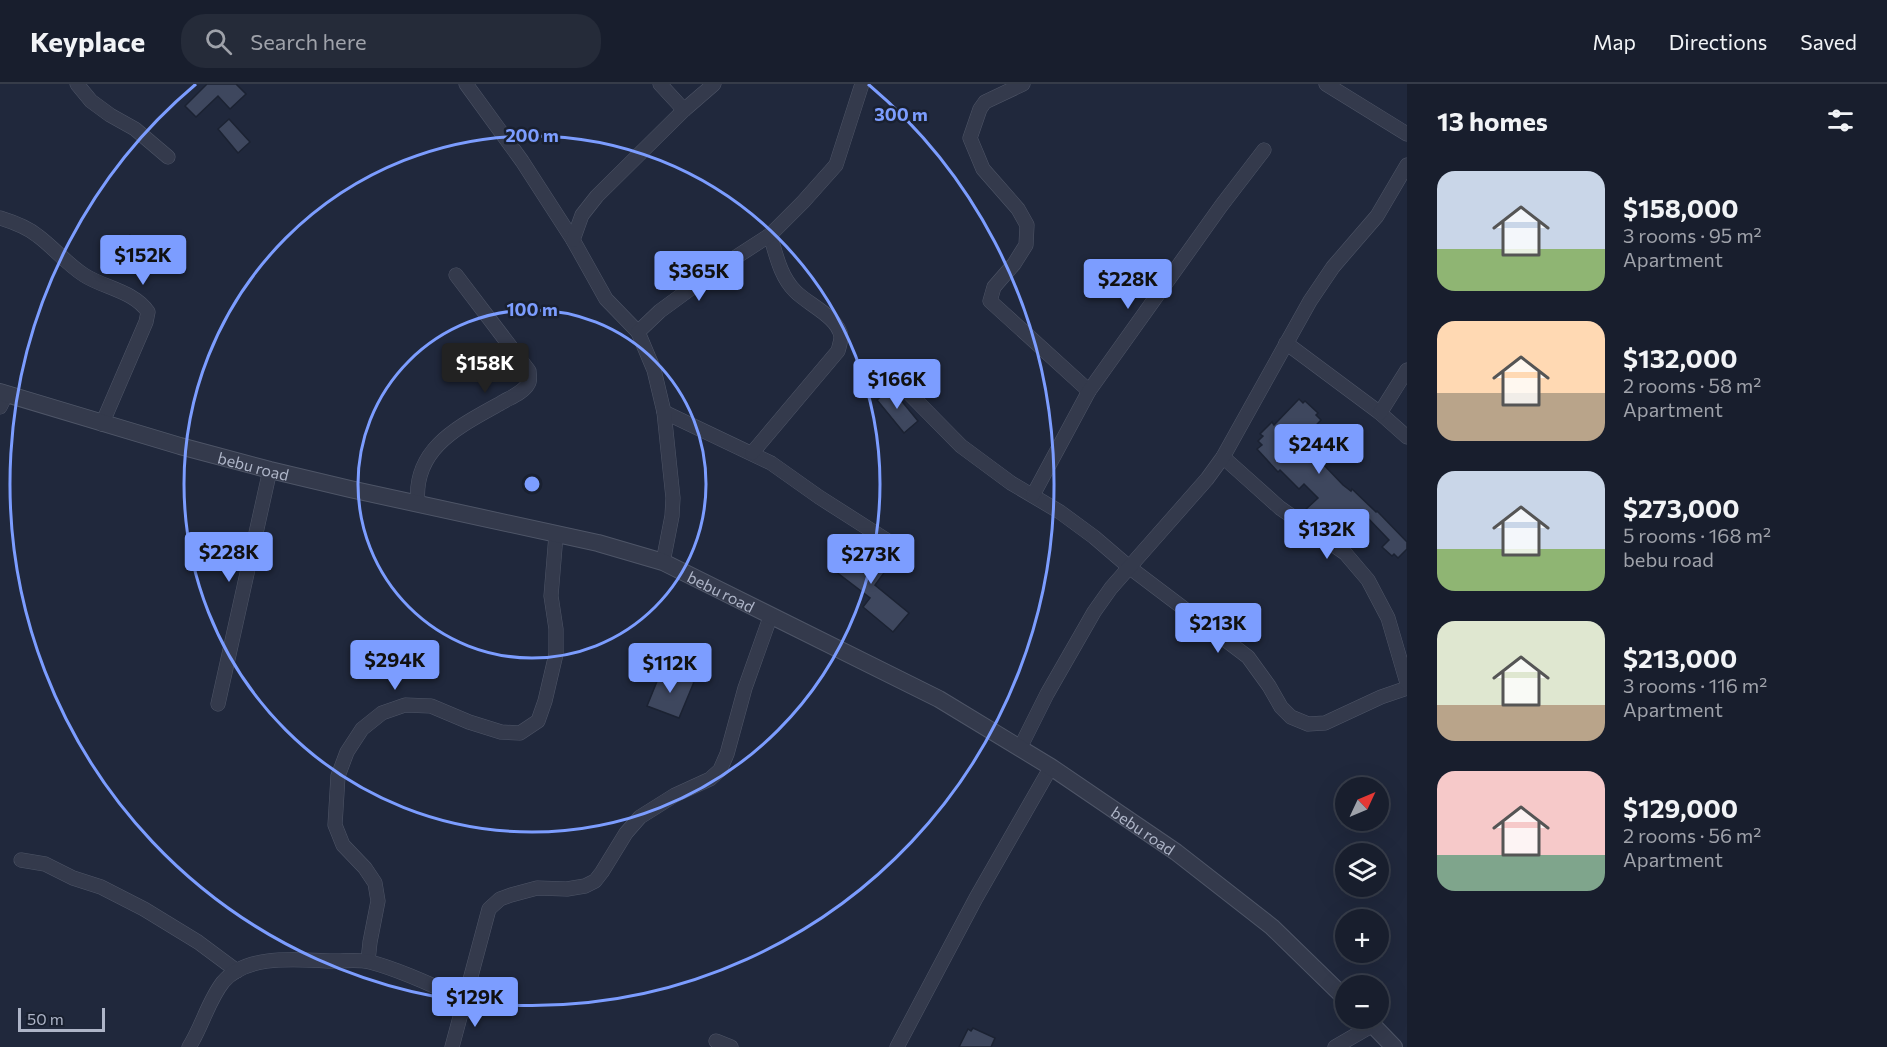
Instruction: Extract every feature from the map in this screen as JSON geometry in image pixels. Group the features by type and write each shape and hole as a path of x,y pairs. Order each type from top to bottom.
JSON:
{"street":[{"path":"77,84 91,101 135,129 168,157"},
{"path":"466,84 522,161 573,240 606,299 638,332 654,370 664,412 673,498 663,562"},
{"path":"660,84 684,110"},
{"path":"573,240 582,215 597,196 684,110 714,84"},
{"path":"638,332 660,311 706,277 770,235 803,202 836,165 862,84"},
{"path":"1023,84 985,102 980,109 970,138 983,169 1018,209 1027,225 1026,245 1014,264 994,286 990,301 1089,391"},
{"path":"1326,84 1407,134"},
{"path":"1033,495 1089,391 1221,206 1264,150"},
{"path":"1020,748 1047,694 1094,612 1129,567 1223,457 1316,293 1333,267 1377,216 1407,165"},
{"path":"0,218 19,224 36,234 85,276 130,297 143,305 148,312 146,322 102,424"},
{"path":"752,453 838,351 841,336 836,326 821,311 795,292 782,272 770,235"},
{"path":"418,504 416,487 436,445 462,425 518,393 528,386 530,380 529,371 456,275"},
{"path":"1286,343 1380,413 1407,437"},
{"path":"1380,413 1407,370"},
{"path":"894,378 961,446 1011,483 1033,495 1094,537 1129,567 1248,657 1281,707 1291,717 1308,724 1325,723 1381,697 1407,688"},
{"name":"bebu road","path":"2,398 270,470 598,543 663,562 939,699 1051,767 1176,852 1272,927 1335,988"},
{"path":"664,412 771,463 891,543 905,556"},
{"path":"1223,457 1280,508 1345,553 1368,580 1389,618 1407,683"},
{"path":"218,704 270,470"},
{"path":"368,961 378,901 375,883 365,868 343,845 335,825 338,776 347,752 362,729 382,713 405,705 431,706 501,732 520,733 538,721 556,654 556,629 551,596 556,535"},
{"path":"452,1047 489,909 511,895 537,888 567,889 585,886 595,881 626,832 640,817 675,795 710,778 720,770 727,754 745,688 771,615"},
{"path":"897,1047 976,898 1051,767"},
{"path":"21,860 45,864 73,878 101,887 144,909 198,942 237,971"},
{"path":"189,1047 224,981 250,964 273,960 368,961 431,984 464,1000"},
{"path":"1335,1047 1360,1029"},
{"path":"1377,1029 1394,1047"},
{"path":"716,1041 731,1047"}],"building":[{"path":"207,84 236,84 246,94 230,109 218,96 196,117 185,106"},
{"path":"229,119 250,142 238,153 218,129"},
{"path":"130,235 146,249 149,246 159,255 139,276 118,261 124,255 117,248"},
{"path":"891,388 918,421 904,433 877,400"},
{"path":"1299,399 1303,403 1305,401 1318,413 1316,415 1321,420 1301,441 1343,485 1351,491 1352,489 1377,511 1407,542 1407,549 1398,558 1382,547 1389,540 1365,515 1360,519 1356,515 1347,524 1344,521 1335,530 1317,512 1311,518 1304,511 1318,498 1304,484 1299,489 1280,470 1278,472 1257,449 1262,445 1258,441 1263,436 1260,434 1272,422 1274,425"},
{"path":"857,541 889,566 875,585 909,613 893,632 863,607 870,598 835,571"},
{"path":"662,669 694,682 679,718 647,706"},
{"path":"973,1028 995,1038 991,1047 959,1047 968,1029 971,1031"}]}
